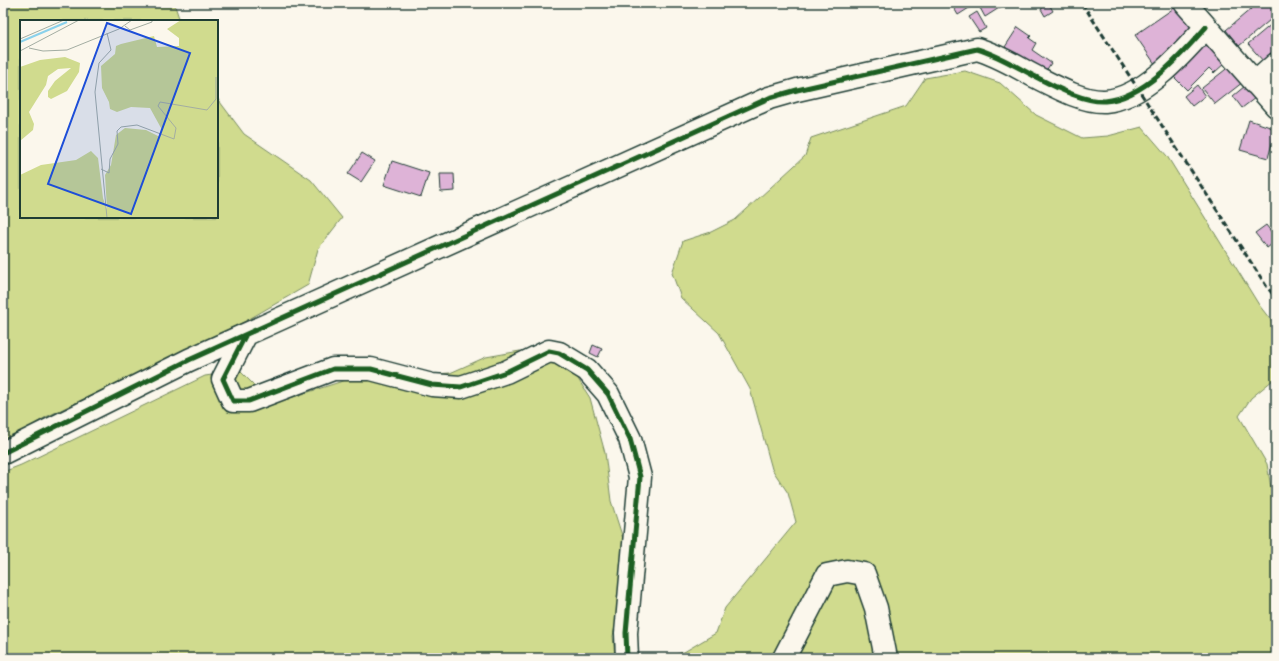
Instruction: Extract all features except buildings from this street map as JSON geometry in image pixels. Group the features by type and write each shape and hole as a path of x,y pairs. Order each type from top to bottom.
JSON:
{"street":[{"path":"1185,3 1276,106"},
{"path":"3,453 189,360 245,336 684,135 769,98 797,90 977,49 992,53 1034,76 1074,94 1105,101 1125,96 1146,84 1176,61 1206,26"},
{"path":"1255,83 1276,64"},
{"path":"245,336 223,379 233,401 249,401 333,369 371,369 432,385 462,386 506,372 549,351 559,353 587,370 608,394 624,426 630,439 640,477 626,633 627,658"},
{"path":"784,658 827,575 847,571 864,574 876,608 886,658"}],"green space":[{"path":"3,3 174,3 180,20 20,20 20,218 218,218 218,99 244,134 311,180 342,218 318,249 308,285 244,322 46,417 3,443"},
{"path":"965,71 1000,83 1036,115 1082,138 1108,136 1142,127 1167,156 1259,305 1276,327 1276,380 1273,380 1251,398 1239,416 1267,464 1276,517 1276,658 665,658 684,652 716,633 725,608 796,522 788,493 772,469 750,389 719,333 681,298 672,273 683,241 711,232 735,220 805,156 811,138 906,106 925,78"},
{"path":"520,351 557,361 573,371 590,398 605,453 611,501 626,548 622,593 613,636 615,658 3,658 3,472 21,465 205,376 240,371 257,388 293,397 346,380 450,373 486,357"}],"railway":[{"path":"1082,3 1267,287 1276,298"}],"cycle path":[{"path":"3,453 189,360 769,98 797,90 977,49 985,51 1068,93 1096,101 1105,101 1120,98 1134,92 1148,83 1186,50 1206,27"},
{"path":"245,336 223,379 233,401 249,401 333,369 371,369 432,385 461,387 506,372 549,351 559,353 587,370 608,394 630,439 640,477 626,633 627,658"}]}
